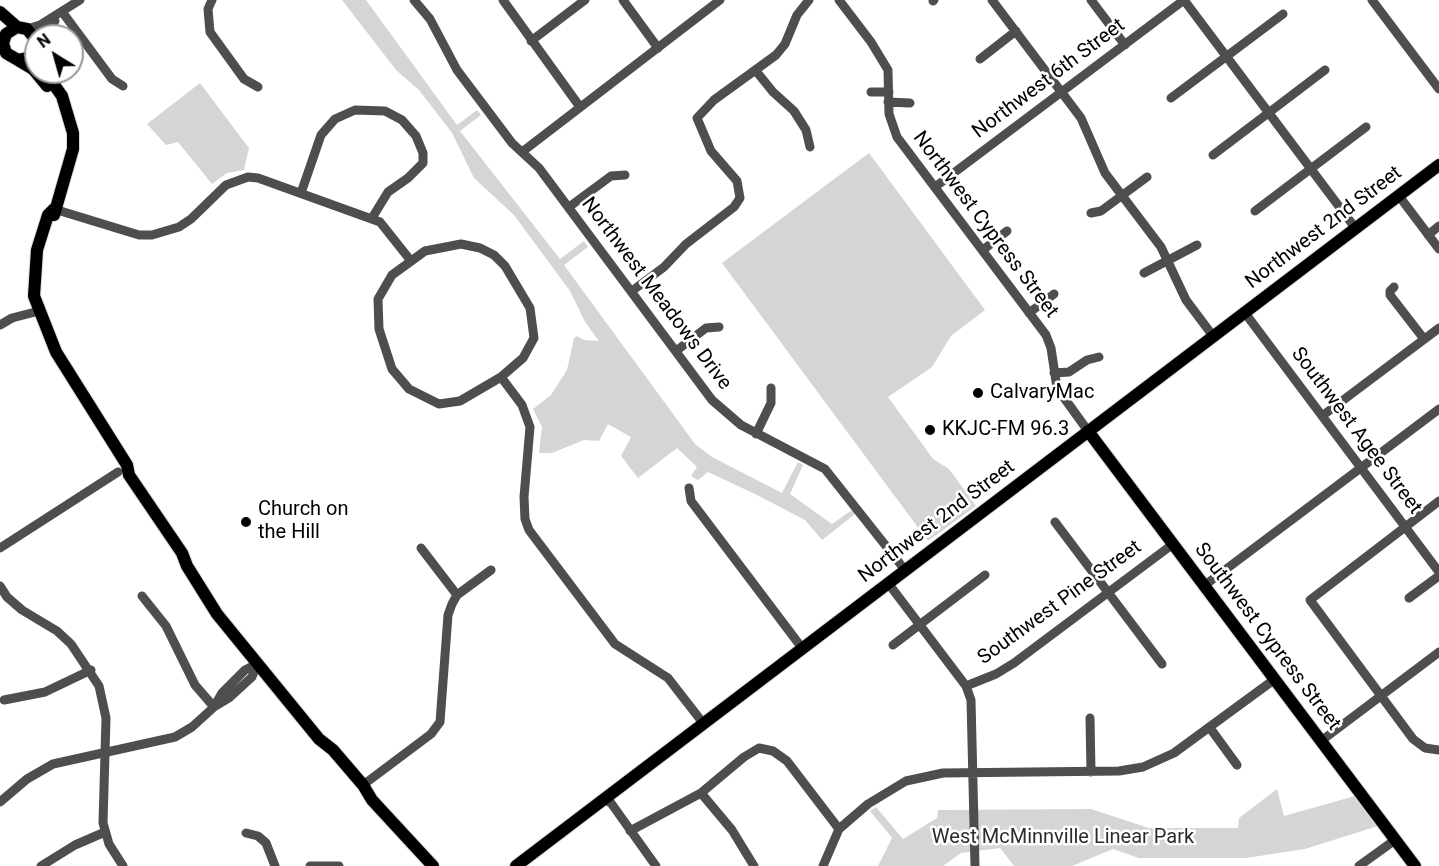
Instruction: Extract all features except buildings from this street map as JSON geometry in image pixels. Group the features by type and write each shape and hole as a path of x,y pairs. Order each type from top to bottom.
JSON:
{"main road":[{"path":"0,12 22,28"},
{"path":"0,23 6,52 33,69 46,84 62,115 68,170"},
{"path":"4,38 9,31 22,28"},
{"path":"18,60 24,59"},
{"path":"54,84 62,96 71,123 73,149 41,261 39,310 56,352 123,468 135,471 150,495 153,507 182,553 193,562 223,610 228,626 257,664 324,735 333,750 363,785 378,795 424,849 431,863"},
{"name":"Northwest 2nd Street","path":"516,866 1439,165"},
{"name":"Southwest Cypress Street","path":"1088,431 1415,866"}],"street":[{"path":"52,24 80,0"},
{"path":"212,0 208,9 210,32 244,79 258,87"},
{"name":"Northwest Meadows Drive","path":"414,0 430,19 457,70 522,152 539,168 720,409 756,434 825,469 905,570"},
{"path":"503,0 580,107"},
{"path":"531,41 585,0"},
{"path":"623,0 658,48"},
{"path":"522,152 720,0"},
{"path":"632,291 664,267 686,244 734,207 740,198 737,181 711,152 698,126 697,118 714,100 756,71 785,44 797,15 809,0"},
{"name":"Northwest Cypress Street","path":"839,0 888,70 888,102 891,124 897,137 1049,342 1053,373 1061,394 1088,431"},
{"path":"992,0 1086,127 1099,161 1168,260 1182,294 1213,336"},
{"path":"1091,0 1125,45"},
{"path":"1184,0 1356,229"},
{"name":"Northwest 6th Street","path":"935,187 1184,0"},
{"path":"1372,0 1439,89"},
{"path":"22,28 63,13"},
{"path":"63,13 112,79 123,86"},
{"path":"1171,98 1283,14"},
{"path":"980,59 1016,32"},
{"path":"1213,155 1325,70"},
{"path":"756,71 773,92 794,111 806,130 810,147"},
{"path":"871,92 889,92"},
{"name":"Northwest Cypress Street","path":"888,102 910,103"},
{"path":"301,193 321,135 335,119 355,110 385,111 402,120 416,136 423,153 423,163 408,178 388,192 372,218"},
{"path":"1255,211 1366,127"},
{"path":"569,207 611,176 625,175"},
{"path":"1091,213 1101,211 1147,177"},
{"path":"54,209 139,235 152,235 172,229 191,219 214,194 236,180 258,178 372,218 385,226 411,261"},
{"path":"1399,196 1439,249"},
{"path":"1428,235 1439,226"},
{"path":"983,250 1007,231"},
{"path":"461,244 480,248 494,255 505,266 530,308 534,338 523,358 501,378 460,401 439,404 422,398 399,379 383,349 377,312 383,288 392,275 436,247 461,244"},
{"path":"1144,273 1197,245"},
{"path":"1394,287 1390,295 1424,339"},
{"path":"1029,313 1054,294"},
{"path":"0,325 12,318 39,310"},
{"name":"Southwest Agee Street","path":"1245,313 1439,574 1409,598"},
{"path":"676,351 706,328 718,327"},
{"path":"1322,416 1439,328"},
{"path":"1053,373 1069,372 1087,360 1099,357"},
{"path":"501,378 522,405 530,427 524,497 525,519 529,530 611,639 628,655 668,678 703,723"},
{"path":"756,434 771,404 771,388"},
{"path":"1205,585 1439,409"},
{"path":"0,549 123,468"},
{"path":"689,488 691,501 802,648"},
{"path":"1439,501 1310,600 1413,739 1425,748 1439,750"},
{"path":"1054,522 1162,664"},
{"name":"Southwest Pine Street","path":"966,686 996,674 1014,663 1173,544"},
{"path":"421,548 457,595"},
{"path":"363,785 431,734 440,722 448,615 457,595 491,570"},
{"path":"893,645 985,574"},
{"path":"888,583 966,686 973,714 975,866"},
{"path":"0,586 4,600 57,631 81,655 91,670 104,702 106,752 103,809 105,832 114,853 123,866"},
{"path":"142,596 166,626 195,685 214,707"},
{"path":"1321,741 1439,652"},
{"path":"0,802 27,779 53,764 175,737 192,728 252,677 257,664"},
{"path":"4,700 45,692 91,670"},
{"path":"823,866 839,830 868,804 906,781 931,774 1119,771 1154,763 1210,728 1275,679"},
{"path":"1090,718 1091,772"},
{"path":"1210,728 1237,765"},
{"path":"630,831 701,793 751,752 765,748 781,754 839,830"},
{"path":"701,793 732,830 754,866"},
{"path":"604,799 611,803 656,866"},
{"path":"41,866 75,845 105,832"},
{"path":"246,833 258,836 266,843 275,866"},
{"path":"1359,866 1395,840"},
{"path":"310,866 339,866"}],"green space":[{"path":"342,0 366,0 457,125 477,110 481,115 460,131 560,259 584,241 588,247 564,265 695,444 712,457 782,493 798,462 803,465 790,494 832,524 852,510 855,514 822,540 805,520 757,495 708,472 698,480 691,476 697,467 677,448 638,478 621,456 631,437 608,424 599,441 584,440 552,453 539,453 542,427 533,409 551,395 567,370 574,338 577,336 584,340 599,341 585,322 570,291 514,215 474,178 452,133 419,90 396,70"},
{"path":"200,83 249,148 244,170 227,173 212,184 178,142 166,145 147,124"},
{"path":"869,153 985,310 951,336 932,367 888,397 933,459 949,469 976,506 928,541 722,263"},
{"name":"West McMinnville Linear Park","path":"1277,789 1284,816 1355,796 1378,826 1305,849 1246,858 1139,858 1113,849 1072,866 1014,866 1000,848 961,853 943,866 878,866 892,838 870,811 876,807 903,839 937,818 938,810 1091,809 1149,828 1238,828 1239,818"}],"place":[{"name":"CalvaryMac","path":"978,393"},
{"name":"KKJC-FM 96.3","path":"930,430"},
{"name":"Church on the Hill","path":"246,522"}]}
